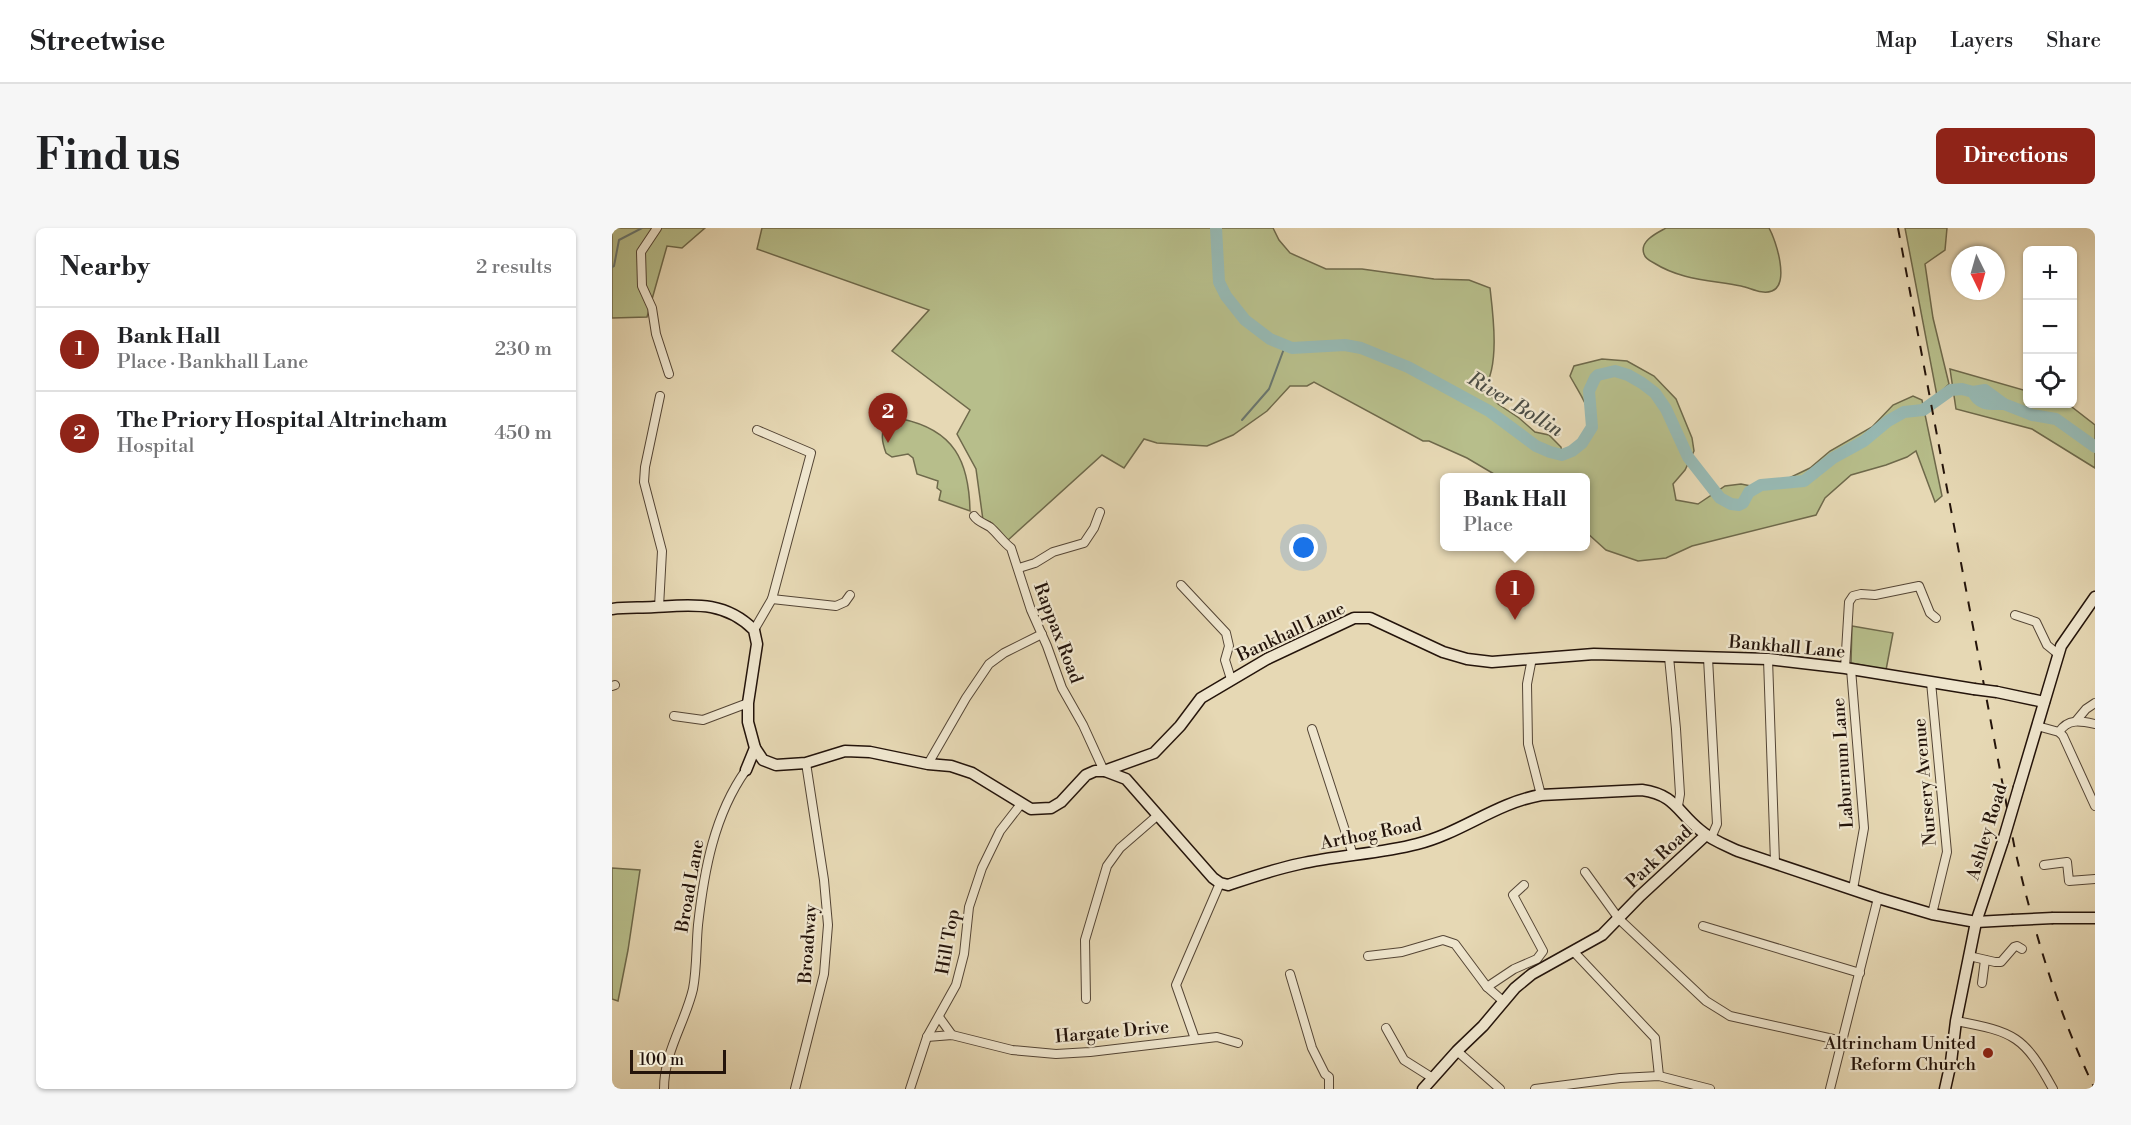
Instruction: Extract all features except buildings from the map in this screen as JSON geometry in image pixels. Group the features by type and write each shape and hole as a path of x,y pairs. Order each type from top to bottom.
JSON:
{"street":[{"path":"657,228 641,252 642,286 652,308 656,334 669,374"},
{"path":"659,607 662,551 644,482 660,396"},
{"path":"754,630 772,599 811,453 757,430"},
{"path":"1019,568 1035,563 1053,552 1084,543 1094,528 1100,512"},
{"name":"Rappax Road","path":"974,516 975,520 990,528 1004,544 1011,548 1031,610 1062,688 1083,725 1104,771"},
{"path":"1181,585 1226,633 1229,646 1226,660 1231,679"},
{"name":"Laburnum Lane","path":"1853,889 1864,828 1848,669 1849,602 1853,596 1861,594 1875,595 1919,586 1930,613 1936,618"},
{"path":"772,599 829,606 842,604 850,595"},
{"name":"Ashley Road","path":"1945,1089 1976,922 2003,841 2058,654 2061,646 2095,597"},
{"path":"612,609 698,604 715,607 734,615 754,630 757,644 747,703 748,722 754,748 763,760 776,765"},
{"name":"Bankhall Lane","path":"746,770 806,763 845,751 870,752 928,764 951,766 972,773 1031,809 1051,808 1061,802 1086,776 1095,771 1104,771 1154,753 1180,726 1201,698 1231,679 1301,642 1354,618 1370,618 1443,652 1467,659 1492,662 1594,654 1768,659 1997,692 2044,702"},
{"path":"2019,618 2036,622 2047,645 2058,654"},
{"path":"928,764 966,698 989,664 1004,653 1042,634"},
{"path":"1669,657 1680,794 1678,806"},
{"path":"1532,658 1527,684 1528,744 1541,795"},
{"path":"1708,658 1717,824 1708,837"},
{"path":"1768,659 1775,862"},
{"name":"Nursery Avenue","path":"1932,682 1947,852 1932,914"},
{"path":"674,716 703,720 747,703"},
{"path":"2076,721 2086,709 2095,703"},
{"path":"2059,732 2068,723 2076,721 2095,724"},
{"path":"2037,726 2059,732 2067,742 2095,806"},
{"path":"1312,729 1353,855"},
{"name":"Broad Lane","path":"664,1089 669,1056 693,986 698,924 711,848 729,798 746,770 754,748"},
{"name":"Broadway","path":"795,1089 824,974 828,925 824,880 806,763"},
{"path":"1104,771 1126,779 1213,878 1220,883 1176,985 1195,1039"},
{"name":"Arthog Road","path":"1220,883 1228,885 1300,864 1400,848 1429,841 1500,807 1541,795 1642,790 1658,794 1678,806 1708,837"},
{"name":"Hill Top","path":"910,1089 927,1037 956,985 964,954 969,907 982,868 1000,831 1021,804"},
{"path":"1086,999 1085,940 1107,866 1120,848 1158,815"},
{"name":"Park Road","path":"1423,1089 1431,1077 1483,1026 1503,1001 1532,974 1602,935 1640,896 1708,837 1732,848 1932,914 1976,922 2095,918"},
{"path":"2044,865 2067,862 2069,881 2095,879"},
{"path":"1585,873 1619,919 1706,1001 1730,1016 1842,1041"},
{"path":"1487,987 1514,969 1537,959 1544,951 1513,895 1524,885"},
{"path":"1830,1089 1878,898"},
{"path":"1703,926 1860,973"},
{"path":"1368,956 1402,952 1443,940 1455,944 1487,987 1503,1001"},
{"path":"1970,956 2001,962 2014,947 2022,949"},
{"path":"1574,952 1655,1038 1659,1076"},
{"path":"1982,983 1985,960"},
{"path":"1290,974 1312,1048 1325,1074 1329,1077 1329,1089"},
{"path":"939,1017 952,1035"},
{"path":"1956,1021 1989,1027 2013,1036 2037,1060 2053,1089"},
{"path":"1386,1028 1404,1060 1431,1077"},
{"name":"Hargate Drive","path":"927,1037 952,1035 1012,1050 1056,1054 1217,1037 1238,1043"},
{"path":"1457,1051 1500,1089"},
{"path":"1535,1089 1620,1078 1659,1076 1710,1089"}],"green space":[{"path":"612,228 705,228 682,248 667,246 647,317 612,318"},
{"path":"762,228 1273,228 1290,253 1326,269 1362,269 1434,279 1469,280 1490,288 1494,354 1489,378 1484,388 1498,404 1535,432 1549,435 1561,447 1562,455 1582,441 1590,425 1588,409 1570,376 1574,366 1602,359 1627,361 1654,376 1676,399 1692,438 1694,451 1685,470 1673,484 1676,500 1698,504 1725,486 1741,484 1766,489 1810,468 1830,451 1872,427 1893,405 1913,396 1922,400 1942,496 1935,502 1916,451 1886,465 1851,475 1825,498 1816,515 1692,546 1666,558 1638,561 1606,550 1590,536 1590,473 1492,473 1467,458 1429,441 1423,441 1314,382 1307,386 1290,386 1267,411 1233,435 1207,446 1157,443 1144,439 1124,468 1102,455 1007,541 990,522 983,520 976,469 957,434 970,410 892,351 929,310 757,249"},
{"path":"1666,228 1769,228 1780,261 1780,280 1777,287 1772,291 1760,292 1741,286 1685,276 1664,269 1647,258 1643,249 1646,241"},
{"path":"1905,228 1947,228 1945,250 1925,264 1933,318 1949,384 1937,396"},
{"path":"1950,369 2023,390 2023,408 2073,408 2095,425 2095,468 2032,429 1956,409"},
{"path":"902,419 934,431 955,450 966,477 970,511 939,500 941,491 937,488 938,481 917,474 913,458 908,454 892,457 886,453 882,438 883,430 887,422"},
{"path":"1852,626 1893,633 1886,670 1851,663"},
{"path":"612,868 640,870 618,1001 612,999"}],"waterway":[{"path":"612,267 619,240 642,228"},
{"name":"River Bollin","path":"1216,228 1219,282 1226,296 1245,320 1270,339 1292,348 1345,345 1361,348 1408,367 1489,411 1536,446 1562,455 1582,443 1592,427 1589,391 1595,378 1598,375 1615,371 1628,375 1655,393 1666,409 1688,457 1720,498 1731,504 1743,503 1749,492 1761,485 1804,481 1833,458 1864,441 1888,421 1904,412 1923,410 1951,390 1962,389 1973,392 1982,402 2004,404"},
{"path":"1242,420 1269,389 1285,346"},
{"name":"River Bollin","path":"1973,392 1985,390 2004,404 2032,415 2056,419 2095,447"}],"railway":[{"path":"1898,228 2015,850 2030,911 2058,1002 2095,1089"}],"place":[{"name":"The Priory Hospital Altrincham","path":"888,443"},
{"name":"Bank Hall","path":"1515,620"},
{"name":"Altrincham United Reform Church","path":"1988,1053"}]}
